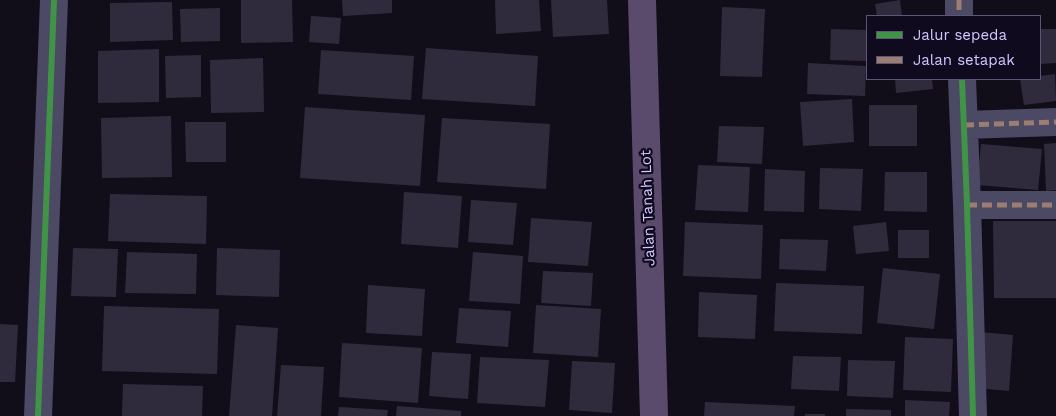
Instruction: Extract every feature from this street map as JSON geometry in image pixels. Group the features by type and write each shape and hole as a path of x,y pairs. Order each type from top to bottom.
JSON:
{"main road":[{"name":"Jalan Tanah Lot","path":"642,0 654,416"}],"street":[{"path":"38,416 54,0"},
{"path":"958,0 959,15"},
{"path":"962,80 973,416"},
{"path":"964,125 1056,122"},
{"path":"967,205 1056,205"}],"building":[{"path":"241,0 292,0 293,42 241,43"},
{"path":"342,0 392,0 392,13 343,16"},
{"path":"495,0 539,0 541,31 496,34"},
{"path":"551,0 607,0 609,34 553,37"},
{"path":"900,0 902,15 877,15 875,4"},
{"path":"172,2 173,40 110,42 110,3"},
{"path":"722,7 765,9 762,77 720,76"},
{"path":"220,8 220,41 181,42 180,9"},
{"path":"311,16 341,18 339,44 309,42"},
{"path":"831,29 866,30 866,61 830,60"},
{"path":"1041,29 1056,29 1056,63 1041,64"},
{"path":"426,48 538,56 535,106 422,99"},
{"path":"159,49 159,102 98,103 98,51"},
{"path":"321,50 414,56 411,100 318,94"},
{"path":"201,55 201,97 166,98 165,56"},
{"path":"263,58 264,112 211,113 210,60"},
{"path":"808,63 866,66 865,96 807,94"},
{"path":"1055,74 1056,101 1024,105 1020,80 1041,80 1041,76"},
{"path":"895,80 932,80 933,89 896,93"},
{"path":"852,99 854,142 803,146 800,102"},
{"path":"869,105 917,105 917,146 869,146"},
{"path":"305,107 425,115 420,186 300,178"},
{"path":"171,116 172,177 102,178 101,118"},
{"path":"442,118 550,124 546,189 437,182"},
{"path":"185,122 226,122 226,162 186,162"},
{"path":"719,126 764,127 762,164 717,162"},
{"path":"1056,143 1056,190 1046,191 1044,144"},
{"path":"981,144 1042,149 1038,190 977,185"},
{"path":"698,165 750,167 748,212 695,210"},
{"path":"820,168 863,169 861,211 819,209"},
{"path":"765,169 805,171 804,212 764,211"},
{"path":"885,172 927,172 927,212 884,211"},
{"path":"404,192 462,196 458,248 401,244"},
{"path":"110,194 207,196 206,244 108,241"},
{"path":"471,200 517,203 513,245 468,242"},
{"path":"531,218 592,222 588,266 528,262"},
{"path":"993,221 1056,221 1056,298 994,298"},
{"path":"685,222 763,225 761,279 683,276"},
{"path":"886,222 889,251 856,254 853,226"},
{"path":"898,230 929,230 929,258 898,258"},
{"path":"780,239 828,240 826,271 779,269"},
{"path":"73,248 118,249 116,297 71,296"},
{"path":"217,248 280,250 279,297 216,295"},
{"path":"127,252 197,254 196,294 125,293"},
{"path":"473,252 523,256 520,304 469,301"},
{"path":"883,268 940,274 934,329 877,323"},
{"path":"543,271 593,273 591,306 541,303"},
{"path":"776,283 864,286 862,334 774,331"},
{"path":"368,285 425,289 422,336 366,333"},
{"path":"699,292 757,295 755,339 698,337"},
{"path":"536,305 601,309 598,357 533,353"},
{"path":"104,306 219,309 217,374 102,371"},
{"path":"459,308 511,311 508,347 456,343"},
{"path":"0,324 18,325 15,382 0,382"},
{"path":"236,325 278,328 272,416 229,416"},
{"path":"980,332 1013,335 1009,391 976,388"},
{"path":"905,337 953,339 951,392 903,390"},
{"path":"342,343 422,348 418,403 339,397"},
{"path":"432,352 471,354 468,399 429,396"},
{"path":"793,356 841,357 839,391 791,389"},
{"path":"480,357 549,360 545,407 477,403"},
{"path":"848,360 895,361 893,398 847,396"},
{"path":"572,361 615,363 612,413 569,410"},
{"path":"281,365 324,367 321,416 277,416"},
{"path":"123,384 203,386 202,416 122,416"},
{"path":"905,400 950,402 949,416 905,416"},
{"path":"705,402 795,406 794,416 704,416"},
{"path":"397,406 461,411 461,416 396,416"},
{"path":"339,407 388,410 387,416 338,416"},
{"path":"846,409 891,410 891,416 846,416"},
{"path":"805,414 825,414 825,416 805,416"}],"marked path":[{"path":"959,0 959,15"},
{"path":"964,125 1056,122"},
{"path":"967,205 1056,205"}],"cycle path":[{"path":"38,416 54,0"},
{"path":"962,80 973,416"}]}
